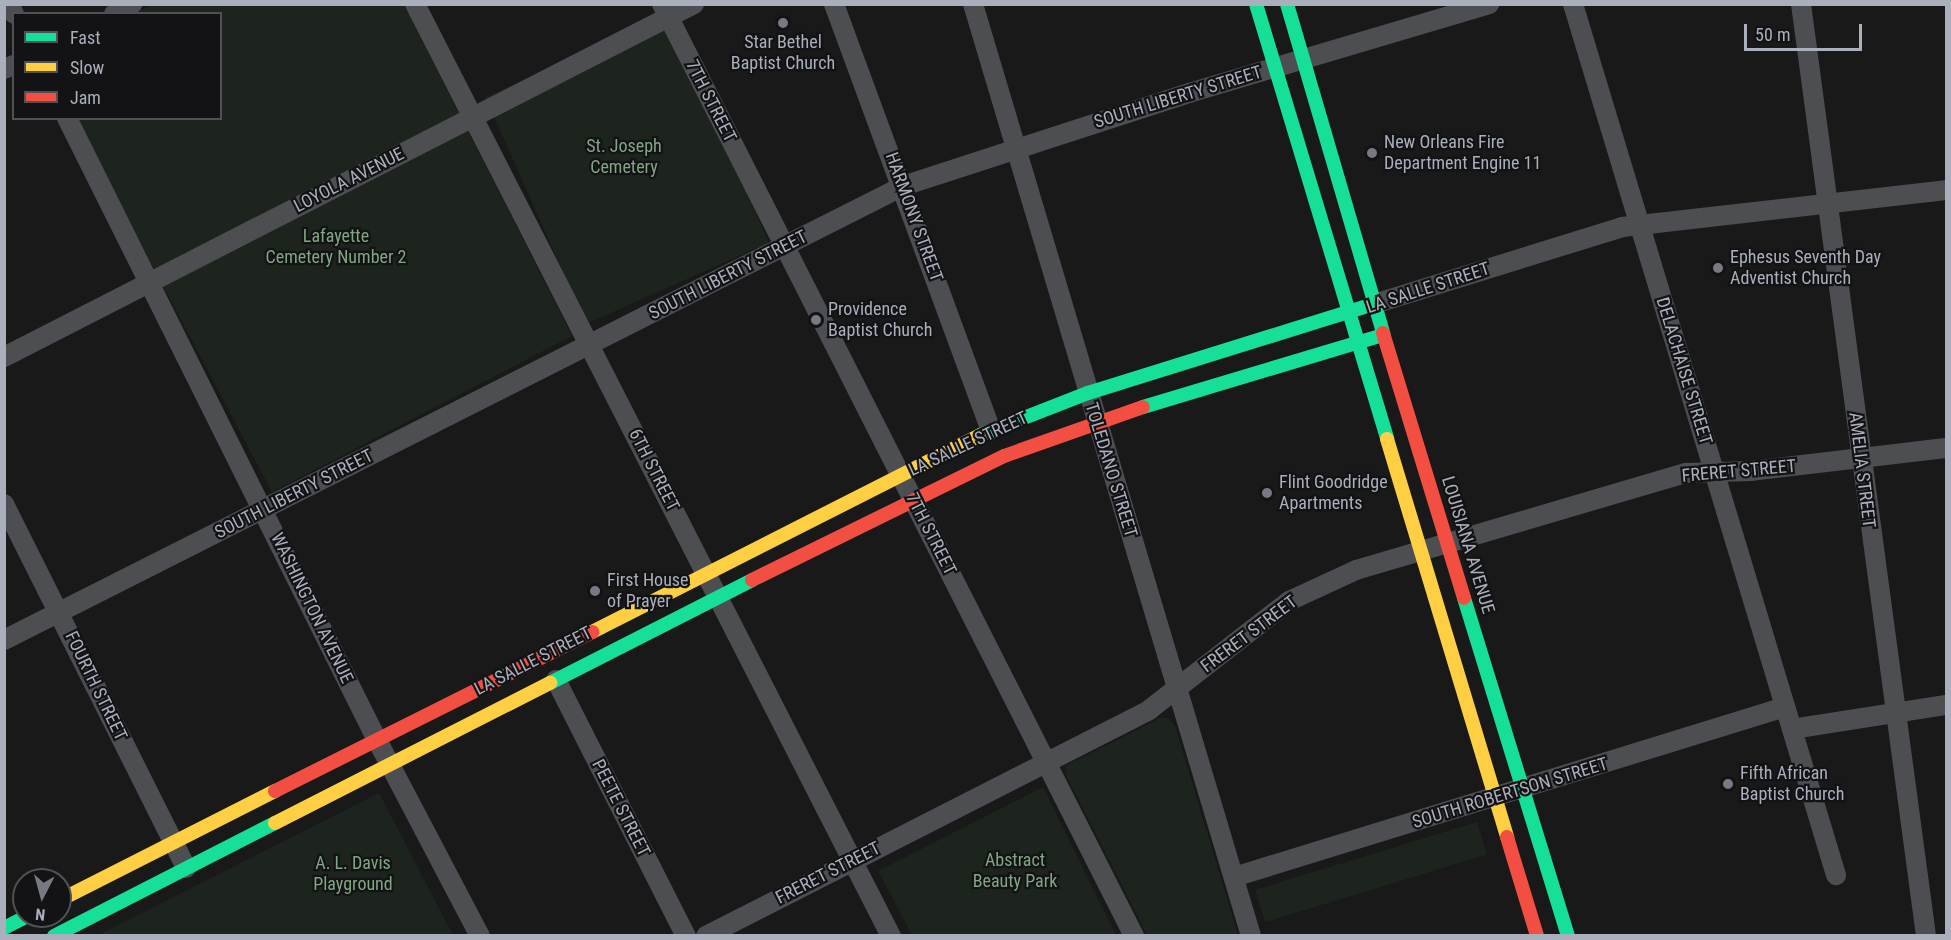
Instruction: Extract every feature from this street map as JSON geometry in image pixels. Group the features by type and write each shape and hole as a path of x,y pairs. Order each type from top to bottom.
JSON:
{"street":[{"path":"118,12 132,4"},
{"name":"6TH STREET","path":"415,4 720,596 891,936"},
{"name":"LOYOLA AVENUE","path":"4,357 473,116 665,10 693,4"},
{"name":"HARMONY STREET","path":"834,4 903,186 991,430"},
{"name":"TOLEDANO STREET","path":"973,4 1251,936"},
{"path":"1256,4 1537,936"},
{"name":"LOUISIANA AVENUE","path":"1287,4 1383,335 1450,544 1568,936"},
{"name":"SOUTH LIBERTY STREET","path":"4,640 903,186 1016,146 1489,4"},
{"name":"DELACHAISE STREET","path":"1573,4 1836,876"},
{"name":"AMELIA STREET","path":"1801,4 1860,459 1926,936"},
{"name":"7TH STREET","path":"665,10 1134,936"},
{"name":"WASHINGTON AVENUE","path":"68,120 377,740 480,936"},
{"path":"1307,174 1334,166"},
{"name":"LA SALLE STREET","path":"72,894 991,430 1088,393 1622,227 1828,206 1947,190"},
{"name":"LA SALLE STREET","path":"54,936 720,596 1004,456 1097,421 1383,335"},
{"name":"FRERET STREET","path":"706,936 1047,764 1179,689 1237,639 1289,601 1356,570 1421,553 1686,473 1860,459 1947,448"},
{"name":"FOURTH STREET","path":"4,504 186,868"},
{"name":"PEETE STREET","path":"556,680 686,936"},
{"path":"1792,729 1947,705"},
{"name":"SOUTH ROBERTSON STREET","path":"1234,877 1524,790 1785,707"}],"green space":[{"name":"Lafayette Cemetery Number 2","path":"152,5 404,5 572,336 272,492 76,120 222,120 222,12 137,12"},
{"name":"St. Joseph Cemetery","path":"668,16 769,243 586,324 485,97"},
{"path":"1160,718 1168,718 1175,726 1238,935 1147,935 1067,777 1065,766"},
{"name":"Abstract Beauty Park","path":"1043,787 1116,935 912,935 878,871"},
{"name":"A. L. Davis Playground","path":"379,793 453,935 98,935"},
{"path":"1477,822 1487,855 1265,922 1255,890"}],"traffic: fast":[{"path":"1256,4 1387,439"},
{"path":"1287,4 1383,333"},
{"path":"980,435 1088,393 1374,304"},
{"path":"1143,407 1383,335"},
{"path":"550,683 752,580"},
{"path":"1464,598 1568,936"},
{"path":"54,936 275,823"},
{"path":"4,928 12,924"}],"traffic: slow":[{"path":"592,632 980,435"},
{"path":"1387,439 1507,837"},
{"path":"275,823 550,683"},
{"path":"72,894 275,791"}],"traffic: jam":[{"path":"1383,333 1464,598"},
{"path":"752,580 1004,456 1143,407"},
{"path":"275,791 592,632"},
{"path":"1507,837 1537,936"}],"place":[{"name":"Star Bethel Baptist Church","path":"783,23"},
{"name":"New Orleans Fire Department Engine 11","path":"1372,153"},
{"name":"Ephesus Seventh Day Adventist Church","path":"1718,268"},
{"name":"Providence Baptist Church","path":"816,320"},
{"name":"Flint Goodridge Apartments","path":"1267,493"},
{"name":"First House of Prayer","path":"595,591"},
{"name":"Fifth African Baptist Church","path":"1728,784"}]}
